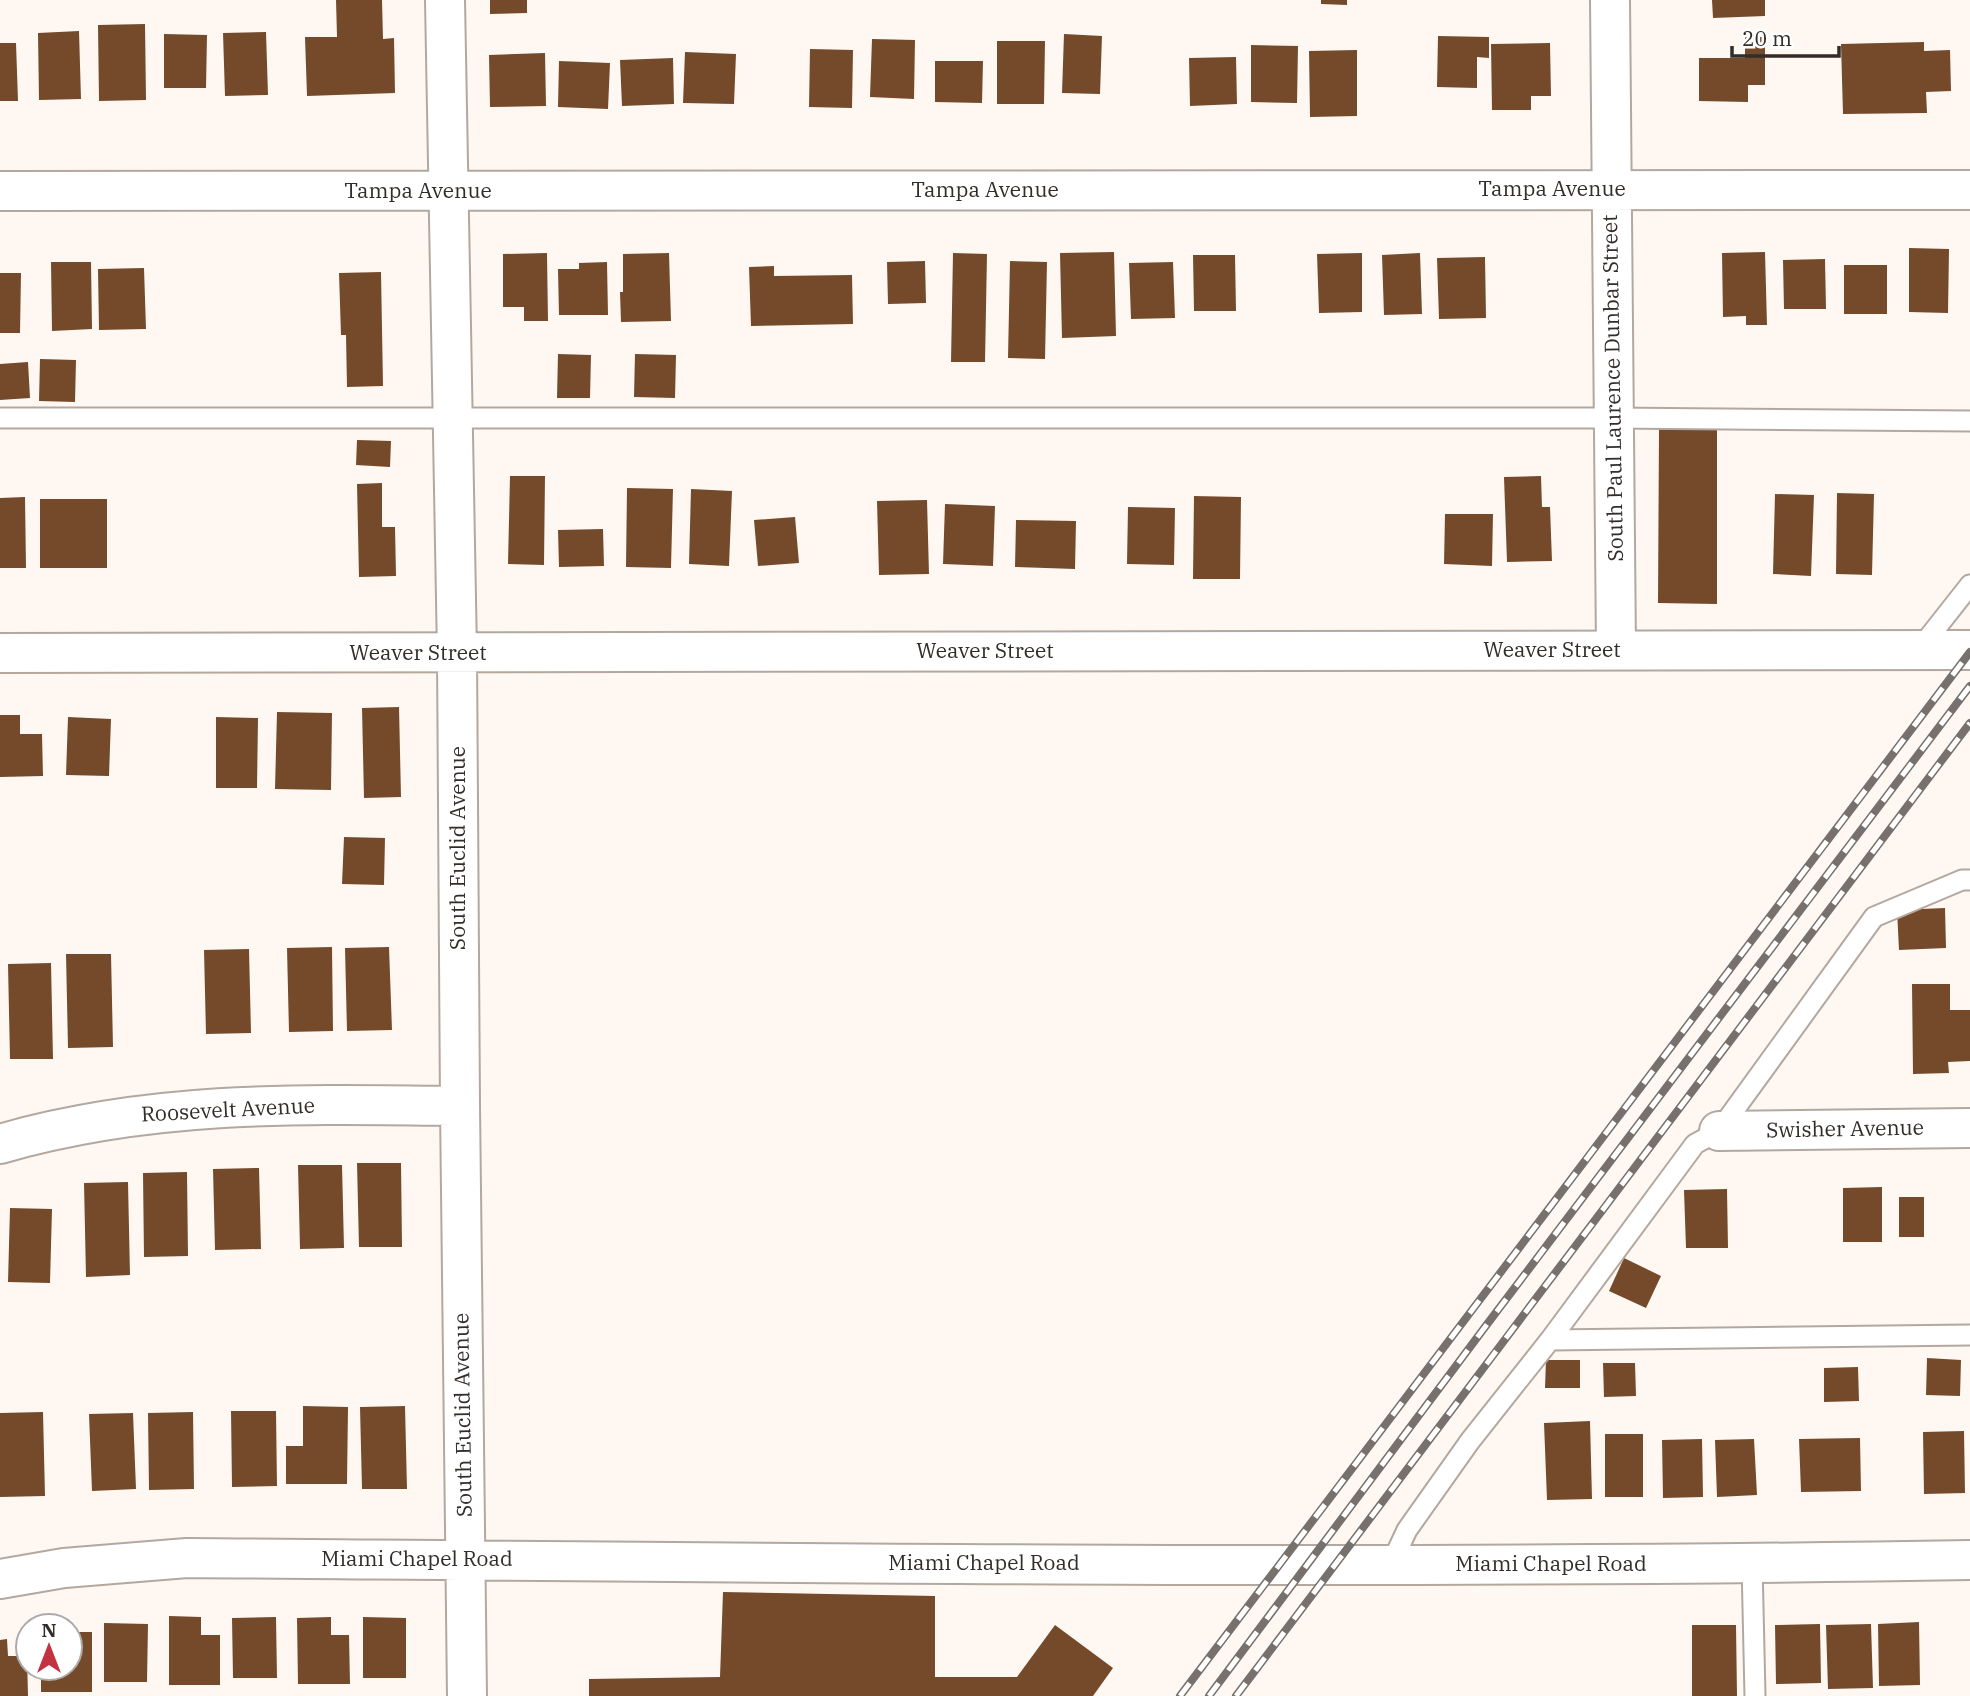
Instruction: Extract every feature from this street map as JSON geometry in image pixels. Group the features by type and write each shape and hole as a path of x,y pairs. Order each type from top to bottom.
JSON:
{"street":[{"name":"South Euclid Avenue","path":"445,0 457,653 467,1696"},
{"name":"South Paul Laurence Dunbar Street","path":"1610,0 1616,650"},
{"name":"Tampa Avenue","path":"0,191 1970,190"},
{"name":"Weaver Street","path":"0,653 1970,650"},
{"name":"Roosevelt Avenue","path":"0,1144 98,1121 224,1106 460,1106"},
{"name":"Swisher Avenue","path":"1719,1131 1970,1128"},
{"name":"Miami Chapel Road","path":"0,1579 64,1568 187,1558 1391,1564 1970,1560"}],"lane":[{"path":"0,418 1614,418 1970,421"},
{"path":"1917,652 1970,585"},
{"path":"1391,1564 1406,1530 1470,1441 1550,1340 1695,1144 1719,1131 1874,917 1962,880 1970,880"},
{"path":"1550,1340 1970,1335"},
{"path":"1752,1563 1755,1696"}],"building":[{"path":"336,0 382,0 383,39 394,38 395,93 307,96 305,37 337,37"},
{"path":"490,0 527,0 527,13 490,14"},
{"path":"1321,0 1347,0 1347,5 1321,4"},
{"path":"1712,0 1765,0 1765,16 1713,18"},
{"path":"145,24 146,100 99,101 98,25"},
{"path":"79,31 81,99 39,100 38,33"},
{"path":"266,32 268,95 225,96 223,33"},
{"path":"164,34 207,35 206,88 164,88"},
{"path":"1064,34 1102,36 1100,94 1062,93"},
{"path":"1438,36 1489,37 1489,58 1477,57 1477,88 1437,87"},
{"path":"1745,37 1765,37 1765,85 1748,85 1748,102 1699,101 1699,58 1745,58"},
{"path":"872,39 915,40 914,99 870,97"},
{"path":"997,41 1045,41 1044,104 997,104"},
{"path":"1924,42 1924,51 1950,50 1951,91 1926,92 1927,113 1843,114 1841,44"},
{"path":"0,43 16,43 18,101 0,101"},
{"path":"1550,43 1551,96 1531,96 1531,110 1492,110 1491,44"},
{"path":"1251,45 1298,46 1297,103 1251,102"},
{"path":"810,49 853,50 852,108 809,107"},
{"path":"1357,50 1357,116 1310,117 1309,51"},
{"path":"685,52 736,54 734,104 683,103"},
{"path":"545,53 546,106 490,107 489,55"},
{"path":"1236,57 1237,104 1190,106 1189,58"},
{"path":"673,58 674,104 622,106 620,60"},
{"path":"559,61 610,63 608,109 558,107"},
{"path":"935,61 983,61 982,103 935,102"},
{"path":"1909,248 1949,249 1948,313 1909,312"},
{"path":"1114,252 1116,336 1062,338 1060,253"},
{"path":"1765,252 1767,325 1746,325 1746,316 1723,317 1722,253"},
{"path":"547,253 548,321 524,321 524,307 503,307 503,254"},
{"path":"669,253 671,321 621,322 623,254"},
{"path":"953,253 987,254 985,362 951,362"},
{"path":"1362,253 1362,312 1319,313 1317,254"},
{"path":"1420,253 1422,314 1384,315 1382,255"},
{"path":"1193,255 1235,255 1236,311 1194,311"},
{"path":"1485,257 1486,318 1439,319 1437,258"},
{"path":"1825,259 1826,309 1784,309 1783,260"},
{"path":"925,261 926,303 888,304 887,262"},
{"path":"1010,261 1047,262 1045,359 1008,358"},
{"path":"51,262 91,262 92,329 52,331"},
{"path":"607,262 608,315 559,315 558,269 579,269 579,263"},
{"path":"1173,262 1175,318 1131,319 1129,263"},
{"path":"1844,265 1887,265 1887,314 1844,314"},
{"path":"774,266 774,276 852,275 853,324 751,326 749,267"},
{"path":"144,268 146,329 99,330 98,269"},
{"path":"381,272 383,386 347,387 346,335 341,335 339,273"},
{"path":"0,273 21,273 20,333 0,333"},
{"path":"558,354 591,355 590,398 557,398"},
{"path":"635,354 676,355 675,398 634,397"},
{"path":"40,359 76,360 75,402 39,401"},
{"path":"28,362 30,398 0,400 0,364"},
{"path":"1659,429 1717,430 1717,604 1658,603"},
{"path":"357,440 391,441 390,467 356,465"},
{"path":"510,476 545,476 544,565 508,564"},
{"path":"1541,476 1542,507 1550,507 1552,561 1507,562 1504,477"},
{"path":"382,483 382,527 395,527 396,576 359,577 357,484"},
{"path":"627,488 673,489 671,568 626,567"},
{"path":"691,489 732,491 729,566 689,564"},
{"path":"1837,493 1874,494 1872,575 1836,574"},
{"path":"1775,494 1814,495 1811,576 1773,574"},
{"path":"1194,496 1241,497 1240,579 1193,579"},
{"path":"25,497 26,568 0,568 0,498"},
{"path":"40,499 107,499 107,568 40,568"},
{"path":"927,500 929,574 879,575 877,501"},
{"path":"945,504 995,506 993,566 943,564"},
{"path":"1128,507 1175,508 1174,565 1127,564"},
{"path":"1445,514 1493,514 1492,566 1444,564"},
{"path":"795,517 799,563 758,566 754,520"},
{"path":"1016,520 1076,521 1075,569 1015,567"},
{"path":"603,529 604,566 559,567 558,530"},
{"path":"399,707 401,797 364,798 362,708"},
{"path":"277,712 332,713 331,790 275,789"},
{"path":"0,715 20,715 20,734 42,734 43,776 0,777"},
{"path":"68,717 111,719 109,776 66,775"},
{"path":"216,717 258,718 257,788 216,788"},
{"path":"344,837 385,838 384,885 342,884"},
{"path":"1945,908 1946,948 1899,950 1897,910"},
{"path":"332,947 333,1031 289,1032 287,948"},
{"path":"389,947 392,1030 347,1031 345,948"},
{"path":"249,949 251,1033 206,1034 204,950"},
{"path":"66,954 111,954 113,1047 68,1048"},
{"path":"51,963 53,1059 10,1059 8,964"},
{"path":"1912,984 1950,984 1950,1010 1970,1010 1970,1061 1948,1062 1949,1073 1913,1074"},
{"path":"357,1163 401,1163 402,1247 359,1247"},
{"path":"298,1165 342,1165 344,1248 300,1249"},
{"path":"259,1168 261,1249 215,1250 213,1169"},
{"path":"187,1172 188,1256 144,1257 143,1173"},
{"path":"128,1182 130,1275 86,1277 84,1183"},
{"path":"1882,1187 1882,1242 1843,1242 1843,1188"},
{"path":"1727,1189 1728,1248 1686,1248 1684,1190"},
{"path":"1899,1197 1924,1197 1924,1237 1899,1237"},
{"path":"10,1208 52,1209 50,1283 8,1282"},
{"path":"1624,1258 1661,1276 1646,1308 1609,1291"},
{"path":"1927,1358 1961,1360 1960,1396 1926,1395"},
{"path":"1546,1360 1580,1360 1580,1388 1545,1388"},
{"path":"1603,1363 1635,1363 1636,1396 1604,1397"},
{"path":"1858,1367 1859,1401 1824,1402 1824,1368"},
{"path":"303,1406 348,1407 347,1484 286,1484 286,1446 303,1446"},
{"path":"405,1406 407,1489 362,1489 360,1407"},
{"path":"231,1411 276,1411 277,1486 232,1487"},
{"path":"43,1412 45,1496 0,1497 0,1413"},
{"path":"193,1412 194,1489 149,1490 148,1413"},
{"path":"133,1413 136,1489 92,1491 89,1414"},
{"path":"1590,1421 1592,1499 1547,1500 1544,1423"},
{"path":"1964,1431 1965,1493 1924,1494 1923,1432"},
{"path":"1605,1434 1643,1434 1643,1497 1605,1497"},
{"path":"1860,1438 1861,1491 1801,1492 1799,1439"},
{"path":"1702,1439 1703,1497 1663,1498 1662,1440"},
{"path":"1754,1439 1757,1495 1717,1497 1715,1440"},
{"path":"723,1592 935,1596 935,1677 1017,1677 1055,1625 1113,1668 1093,1696 589,1696 589,1679 720,1677"},
{"path":"169,1616 201,1617 201,1635 220,1635 220,1685 169,1685"},
{"path":"276,1617 277,1678 233,1678 232,1618"},
{"path":"331,1617 331,1635 349,1635 350,1684 298,1684 297,1618"},
{"path":"363,1617 406,1618 406,1678 363,1678"},
{"path":"1919,1622 1920,1685 1879,1686 1878,1624"},
{"path":"104,1623 148,1624 147,1682 104,1682"},
{"path":"1820,1624 1821,1683 1776,1684 1775,1625"},
{"path":"1871,1624 1873,1688 1828,1689 1826,1625"},
{"path":"1692,1625 1736,1625 1737,1696 1692,1696"},
{"path":"84,1632 92,1632 92,1692 41,1692 41,1682 84,1682"},
{"path":"7,1639 8,1656 14,1656 14,1682 28,1682 28,1696 0,1696 0,1640"}],"railway":[{"path":"1180,1696 1970,652"},
{"path":"1209,1696 1970,686"},
{"path":"1236,1696 1970,723"}]}
